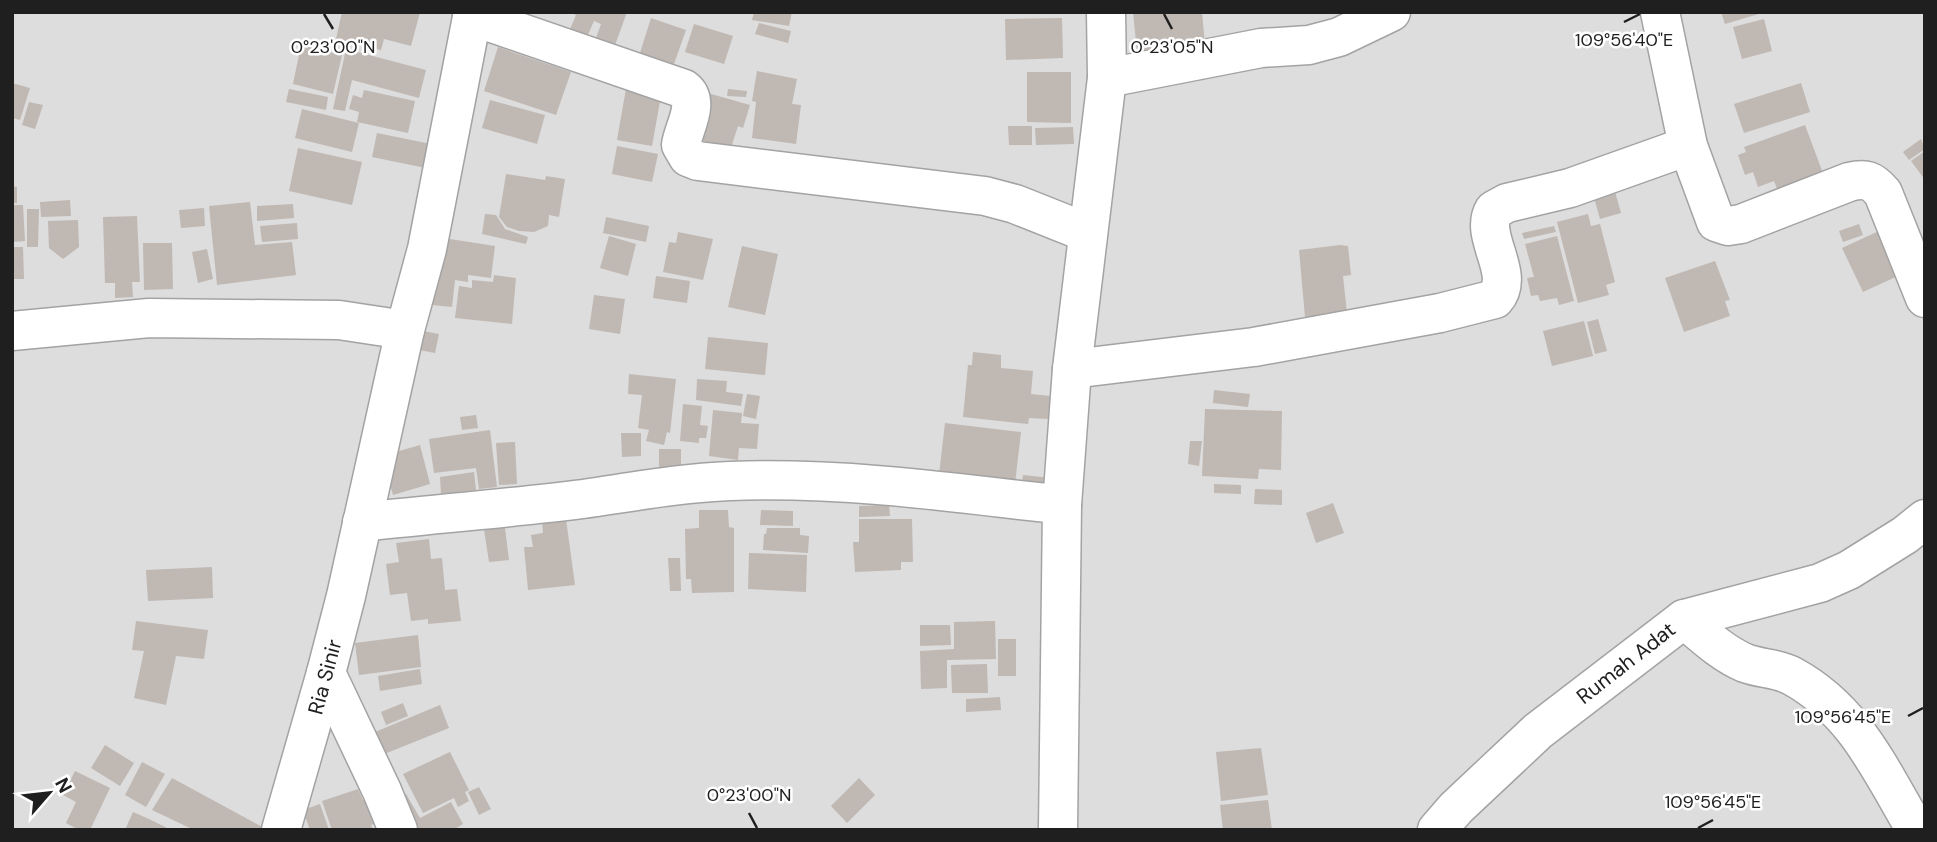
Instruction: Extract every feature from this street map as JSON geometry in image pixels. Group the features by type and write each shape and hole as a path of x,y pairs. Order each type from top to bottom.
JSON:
{"street":[{"path":"1058,830 1062,505 1072,369 1107,78 1106,12"},
{"path":"1107,78 1261,48 1309,45 1339,37 1391,12"},
{"path":"1660,12 1688,146 1716,222 1728,226 1764,216 1849,182 1861,179 1872,181 1883,193 1925,298"},
{"path":"472,14 684,89 688,92 691,106 681,145 688,157 698,161 985,196 1014,204 1088,233"},
{"name":"Ria Sinir","path":"281,830 326,673 405,330 427,249 472,14"},
{"path":"1072,369 1254,347 1440,313 1494,299 1502,285 1490,222 1494,210 1507,203 1570,188 1688,146"},
{"path":"12,331 149,318 339,320 405,330"},
{"path":"362,522 583,499 674,485 732,481 914,488 1062,505"},
{"name":"Rumah Adat","path":"1437,830 1456,808 1538,731 1684,619 1820,583 1849,570 1905,535 1925,519"},
{"path":"1684,619 1734,657 1748,664 1778,670 1831,703 1860,735 1916,830"},
{"path":"326,673 398,830"}],"shaded area":[{"path":"12,12 1925,12 1925,830 12,830"}],"building":[{"path":"342,12 420,12 411,46 384,39 381,50 336,39"},
{"path":"570,12 627,12 610,59 591,52 601,24 594,21 582,48 565,41 576,15"},
{"path":"754,12 792,12 789,26 752,20"},
{"path":"1133,12 1202,12 1206,56 1138,62"},
{"path":"1721,12 1762,12 1762,13 1725,24"},
{"path":"651,18 686,30 674,64 640,53"},
{"path":"1062,18 1063,58 1006,60 1005,19"},
{"path":"1764,19 1772,51 1742,59 1733,27"},
{"path":"759,23 791,31 788,43 755,34"},
{"path":"694,24 733,36 724,64 685,52"},
{"path":"301,45 342,55 333,94 293,84"},
{"path":"498,47 571,72 556,115 484,91"},
{"path":"346,49 426,70 419,98 352,80 345,111 333,109"},
{"path":"757,71 797,79 792,104 801,105 796,144 752,138 756,102 752,101"},
{"path":"1027,72 1071,72 1071,123 1027,122"},
{"path":"12,83 30,88 20,120 12,118"},
{"path":"627,83 662,90 652,146 617,140"},
{"path":"1801,83 1810,112 1744,133 1734,104"},
{"path":"289,89 328,97 326,110 286,102"},
{"path":"728,89 747,91 746,97 727,96"},
{"path":"364,90 415,101 408,133 357,122 359,112 349,109 353,95 362,98"},
{"path":"704,92 750,105 743,128 738,126 730,151 699,139"},
{"path":"490,100 545,115 537,144 482,128"},
{"path":"29,102 43,105 35,129 22,125"},
{"path":"302,109 359,123 352,152 295,138"},
{"path":"1805,125 1824,176 1778,191 1774,181 1758,187 1753,172 1745,175 1738,155 1746,152 1744,147"},
{"path":"1008,126 1032,126 1032,145 1009,145"},
{"path":"1073,127 1074,144 1036,145 1035,128"},
{"path":"377,133 431,144 426,168 372,157"},
{"path":"1921,139 1925,149 1909,160 1903,152"},
{"path":"617,146 658,154 652,182 612,174"},
{"path":"298,148 362,162 352,205 289,191"},
{"path":"1925,151 1925,180 1911,161"},
{"path":"506,174 545,180 546,176 565,179 559,217 549,215 548,226 534,232 507,227 499,217"},
{"path":"12,186 17,187 17,203 12,203"},
{"path":"1614,188 1621,213 1600,219 1593,194"},
{"path":"70,200 71,216 41,217 40,202"},
{"path":"250,202 255,245 292,242 296,275 217,285 209,206"},
{"path":"293,204 294,218 257,221 257,206"},
{"path":"12,205 23,205 25,241 12,242"},
{"path":"204,208 205,226 181,228 179,210"},
{"path":"27,209 39,209 38,247 27,247"},
{"path":"485,214 496,215 505,229 528,237 526,244 482,234"},
{"path":"1588,214 1591,226 1600,224 1615,282 1606,285 1609,295 1578,303 1557,222"},
{"path":"137,216 140,282 132,282 133,297 115,298 115,283 105,283 103,217"},
{"path":"606,217 649,226 646,242 603,233"},
{"path":"78,220 79,247 63,259 49,248 48,221"},
{"path":"297,223 298,239 262,242 260,226"},
{"path":"1859,224 1863,235 1843,242 1839,231"},
{"path":"1554,226 1556,232 1524,239 1522,233"},
{"path":"1879,231 1900,275 1863,292 1842,248"},
{"path":"678,232 713,239 703,280 663,272 669,242 676,243"},
{"path":"609,236 636,244 628,276 600,268"},
{"path":"1557,236 1574,301 1559,305 1557,298 1540,301 1538,295 1531,296 1527,278 1534,277 1525,244"},
{"path":"437,237 495,246 491,278 468,275 468,282 455,280 452,307 432,305"},
{"path":"143,243 172,243 173,289 144,290"},
{"path":"742,246 778,254 765,315 728,307"},
{"path":"1348,246 1351,275 1343,276 1347,313 1305,317 1299,250"},
{"path":"12,247 23,247 24,279 12,279"},
{"path":"207,249 213,279 198,283 192,252"},
{"path":"1715,261 1730,300 1725,301 1730,316 1684,332 1665,278"},
{"path":"494,275 516,278 512,324 455,318 459,286 472,288 472,280 493,282"},
{"path":"656,276 690,281 687,303 653,298"},
{"path":"594,295 625,299 620,334 589,329"},
{"path":"1598,319 1607,351 1595,354 1587,322"},
{"path":"1584,321 1593,356 1552,366 1543,331"},
{"path":"418,330 439,334 435,353 414,349"},
{"path":"708,337 768,343 765,375 705,369"},
{"path":"973,352 1001,355 1001,368 1033,371 1031,394 1050,396 1048,419 1029,418 1028,424 963,417 968,365 972,365"},
{"path":"629,374 676,379 670,433 667,432 664,445 646,441 649,430 638,428 642,395 628,394"},
{"path":"697,379 727,381 726,392 743,394 741,406 696,400"},
{"path":"1214,390 1250,394 1248,407 1213,403"},
{"path":"747,394 760,396 756,419 743,416"},
{"path":"683,404 702,406 700,425 708,426 706,438 699,438 699,443 680,441"},
{"path":"1205,409 1282,411 1281,470 1259,469 1258,479 1202,476"},
{"path":"713,410 742,413 741,423 759,424 757,449 739,448 738,460 709,456"},
{"path":"476,415 478,428 462,430 460,417"},
{"path":"945,423 1021,432 1014,492 938,483"},
{"path":"490,430 497,487 479,489 476,468 434,473 429,439"},
{"path":"621,433 641,433 641,456 622,457"},
{"path":"1190,441 1202,441 1199,466 1188,464"},
{"path":"515,442 517,484 499,485 496,443"},
{"path":"420,445 430,484 393,495 382,456"},
{"path":"659,449 681,449 681,475 659,475"},
{"path":"474,472 476,490 441,494 440,477"},
{"path":"1023,475 1051,478 1049,499 1020,496"},
{"path":"1214,484 1241,485 1241,494 1214,493"},
{"path":"1255,489 1282,490 1282,505 1254,504"},
{"path":"1333,503 1344,533 1316,543 1306,513"},
{"path":"889,505 890,516 859,517 859,506"},
{"path":"699,510 728,510 729,527 734,528 734,592 692,593 691,579 686,579 685,529 699,528"},
{"path":"761,510 793,511 793,526 760,525"},
{"path":"566,519 575,585 528,590 524,547 533,547 531,535 543,533 542,522"},
{"path":"859,519 912,519 913,562 901,562 901,570 855,572 853,542 859,542"},
{"path":"504,520 509,560 489,562 483,523"},
{"path":"767,528 800,528 800,535 809,536 808,553 763,550"},
{"path":"429,539 431,559 442,558 445,590 457,589 461,621 428,624 428,619 411,621 407,593 390,595 386,564 399,562 396,543"},
{"path":"749,553 807,555 806,592 748,589"},
{"path":"668,558 680,558 681,591 670,591"},
{"path":"212,567 213,598 148,601 146,570"},
{"path":"136,621 208,630 204,659 176,656 166,705 134,698 144,651 132,650"},
{"path":"995,621 996,659 947,660 947,688 921,689 920,651 954,649 954,622"},
{"path":"920,625 950,625 951,645 920,646"},
{"path":"418,635 421,667 359,675 355,643"},
{"path":"998,639 1016,639 1016,676 998,676"},
{"path":"987,664 988,693 952,693 951,665"},
{"path":"420,669 422,684 380,691 378,676"},
{"path":"1000,697 1001,710 966,712 966,699"},
{"path":"403,703 408,716 386,725 381,712"},
{"path":"440,705 449,728 372,759 363,737"},
{"path":"105,745 134,763 120,786 91,768"},
{"path":"1261,748 1268,795 1221,801 1216,752"},
{"path":"450,752 469,790 465,792 469,801 458,807 454,798 423,813 403,774"},
{"path":"142,762 165,774 146,807 125,795"},
{"path":"75,771 110,788 90,830 79,830 66,823 76,802 63,795"},
{"path":"172,778 268,830 194,830 152,810"},
{"path":"859,778 875,795 847,823 831,806"},
{"path":"479,787 491,809 479,815 468,792"},
{"path":"358,789 363,800 377,796 385,821 371,825 373,830 332,830 322,801"},
{"path":"406,794 420,818 451,802 463,824 453,830 417,830 400,798"},
{"path":"1268,800 1272,830 1223,830 1220,805"},
{"path":"320,804 329,830 310,830 303,810"},
{"path":"133,812 149,819 171,830 125,830"}]}
